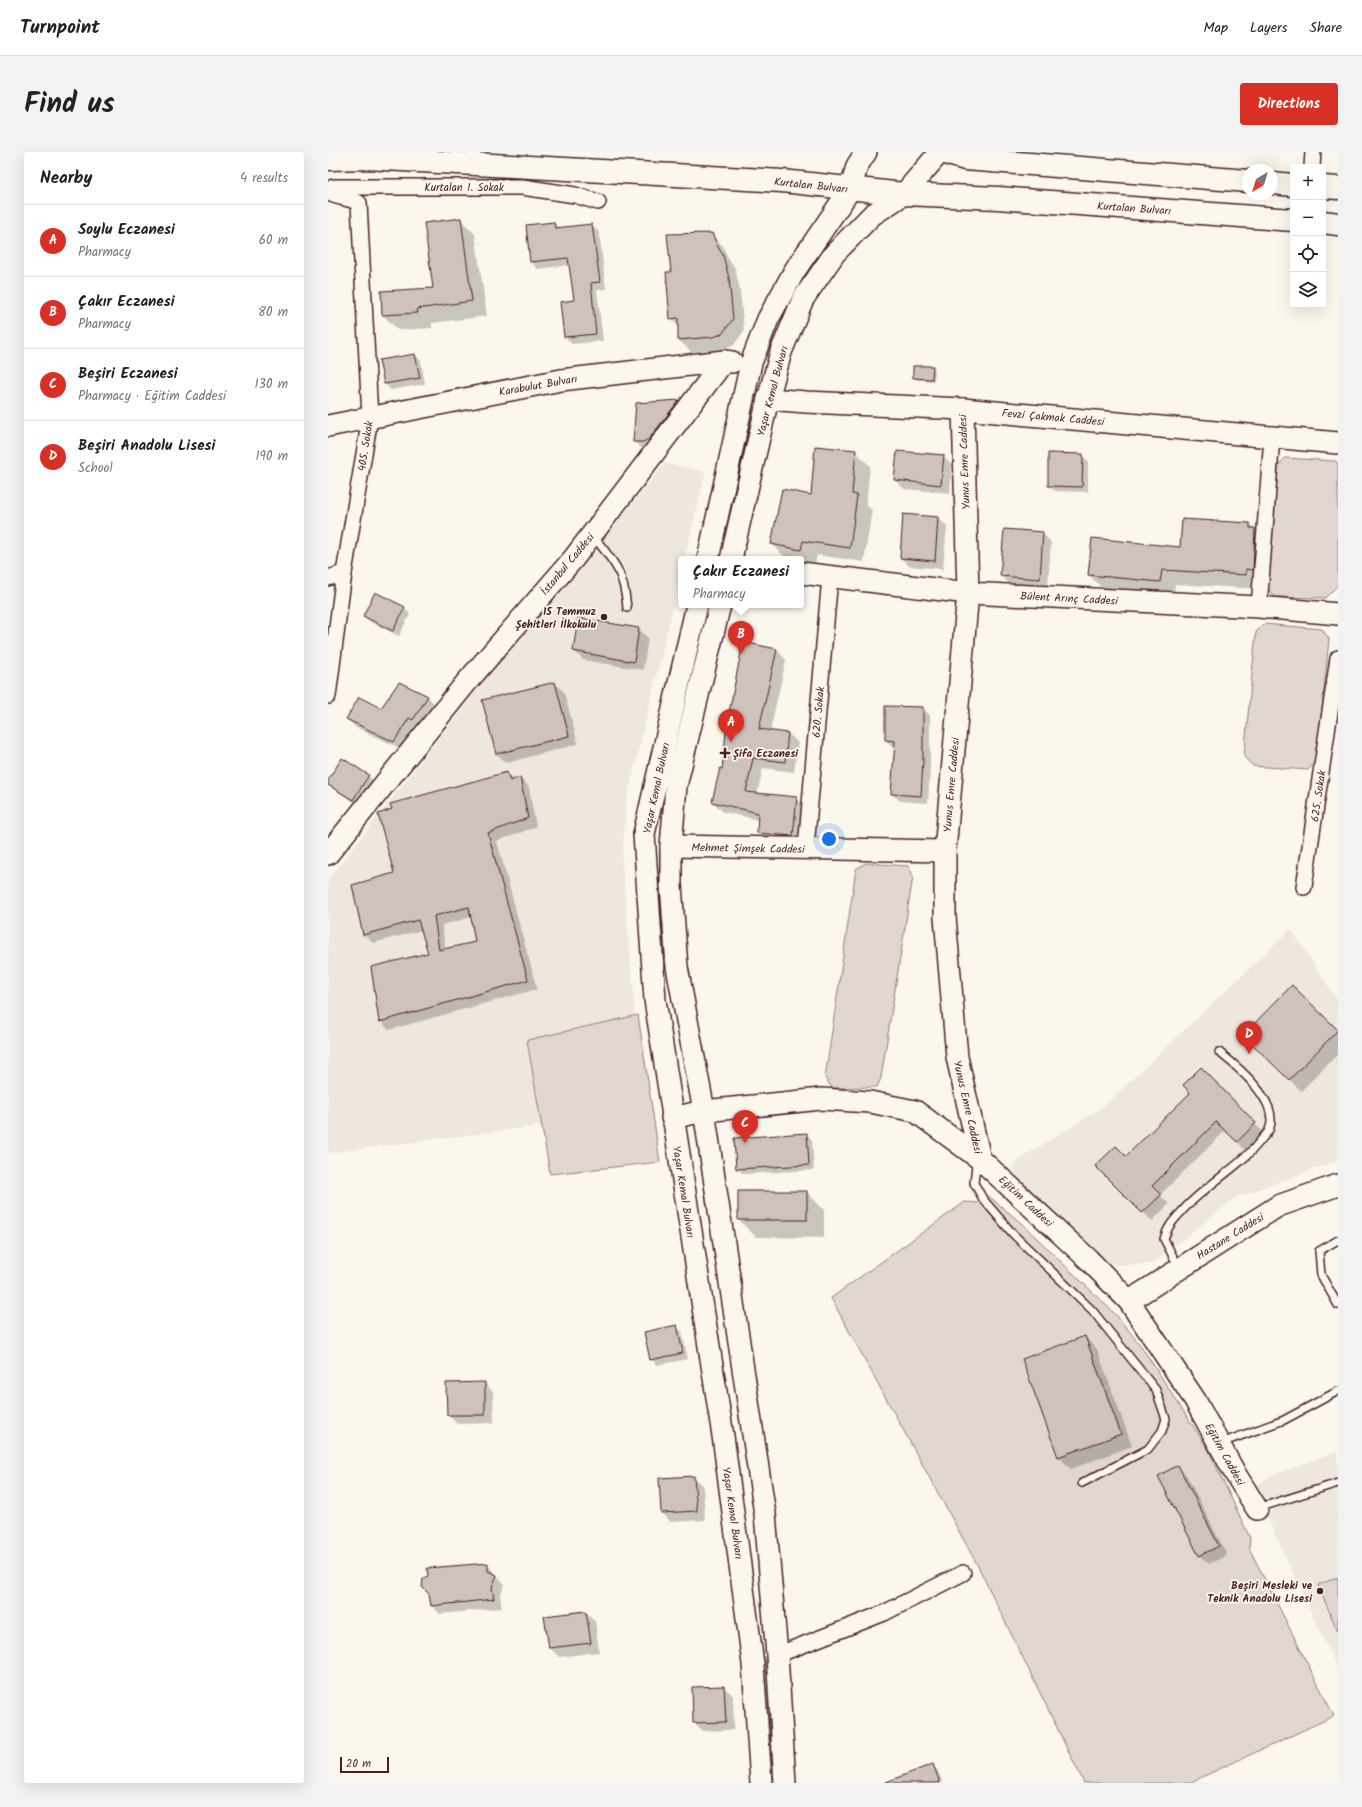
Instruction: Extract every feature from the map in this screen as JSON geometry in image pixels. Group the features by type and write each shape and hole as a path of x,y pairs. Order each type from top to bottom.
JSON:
{"highway":[{"path":"941,152 965,159 1242,181"},
{"name":"Kurtalan Bulvarı","path":"328,159 374,158 774,181 904,194 998,198 1290,220"},
{"path":"1278,184 1290,185"},
{"path":"1326,187 1338,188"},
{"path":"1326,222 1338,224"}],"street":[{"path":"709,556 751,363 768,318 795,270 851,188 857,166 866,152"},
{"name":"Yaşar Kemal Bulvarı","path":"732,556 768,399 781,352 803,299 835,253 872,215 904,194 941,152"},
{"path":"1312,164 1313,152"},
{"name":"Kurtalan 1. Sokak","path":"328,187 522,187 575,195 598,202"},
{"name":"405. Sokak","path":"328,192 333,196 351,198 359,203 370,418 344,573 328,696"},
{"name":"Karabulut Bulvarı","path":"328,426 561,380 724,361 751,363"},
{"name":"İstanbul Caddesi","path":"328,854 466,683 574,558 724,361"},
{"name":"Fevzi Çakmak Caddesi","path":"768,399 963,409 1338,443"},
{"name":"Yunus Emre Caddesi","path":"963,409 968,593 945,851 945,917 957,1056 980,1159"},
{"path":"1259,607 1272,437"},
{"path":"328,578 344,573"},
{"name":"Bülent Arınç Caddesi","path":"804,573 968,593 1259,607 1338,614"},
{"name":"620. Sokak","path":"806,848 830,576"},
{"name":"Yaşar Kemal Bulvarı","path":"696,608 644,834 655,1000 672,1118 723,1436 754,1664 761,1783"},
{"name":"Yaşar Kemal Bulvarı","path":"719,608 676,786 671,846 671,885 677,967 704,1111 765,1514 777,1655 785,1783"},
{"name":"625. Sokak","path":"1304,887 1338,658"},
{"name":"Mehmet Şimşek Caddesi","path":"671,846 945,851"},
{"name":"Eğitim Caddesi","path":"672,1118 704,1111 822,1099 870,1102 915,1111 980,1159 1088,1259 1129,1301 1195,1400 1257,1509"},
{"name":"Hastane Caddesi","path":"1129,1301 1278,1206 1338,1185"},
{"path":"777,1655 884,1614 963,1573"}],"lane":[{"path":"592,534 617,566 626,588 628,608"},
{"path":"1179,1268 1164,1239 1168,1227 1194,1198 1253,1150 1269,1130 1270,1116 1262,1093 1238,1067 1219,1052"},
{"path":"980,1159 976,1165 974,1183 984,1199 1013,1234 1092,1310 1156,1390 1166,1419 1162,1431 1148,1449 1082,1483"},
{"path":"1338,1240 1319,1251 1322,1274 1338,1305"},
{"path":"1219,1443 1284,1420 1338,1391"},
{"path":"1257,1509 1338,1483"}],"shaded area":[{"path":"1285,458 1335,461 1338,463 1338,585 1325,598 1275,597 1267,588 1275,469"},
{"path":"665,463 706,472 685,556 678,556 678,586 626,803 622,863 633,985 640,1113 328,1153 328,880 499,661 590,555"},
{"path":"1264,624 1322,629 1329,639 1317,760 1308,770 1253,766 1244,757 1256,632"},
{"path":"866,863 908,866 913,876 881,1078 877,1087 832,1088 825,1078 856,869"},
{"path":"1291,929 1338,1001 1338,1160 1235,1198 1152,1264 1113,1265 1010,1175 1015,1162 1104,1106"},
{"path":"638,1015 660,1162 550,1174 527,1040"},
{"path":"989,1196 1020,1222 1116,1315 1141,1346 1208,1449 1250,1538 1249,1548 1334,1716 1189,1783 1084,1783 978,1566 831,1298 965,1202 977,1203"},
{"name":"Beşiri Mesleki ve Teknik Anadolu Lisesi","path":"1338,1451 1338,1670 1265,1513 1254,1486 1275,1474"},
{"path":"1338,1577 1338,1632 1318,1585"}],"building":[{"path":"461,218 472,301 417,309 418,313 382,315 381,291 433,288 424,223"},
{"path":"554,222 555,228 592,224 600,282 591,283 596,334 564,337 560,302 574,300 568,258 530,262 526,225"},
{"path":"712,233 723,255 729,278 733,319 722,334 713,337 678,340 678,318 670,319 666,272 671,272 667,234"},
{"path":"415,354 420,378 384,384 379,360"},
{"path":"913,366 933,366 932,379 913,378"},
{"path":"679,400 649,439 643,442 633,442 636,403"},
{"path":"815,446 856,450 852,494 857,495 850,548 803,541 801,550 771,544 782,489 811,495"},
{"path":"897,451 944,455 941,485 894,480"},
{"path":"1048,453 1083,454 1082,487 1048,486"},
{"path":"903,514 938,517 935,561 900,558"},
{"path":"1182,519 1250,523 1250,528 1255,528 1253,570 1246,569 1246,575 1162,570 1160,582 1088,575 1092,538 1180,547"},
{"path":"1004,529 1043,532 1040,579 1000,576"},
{"path":"375,592 405,607 393,631 363,616"},
{"path":"578,618 639,628 634,662 573,651"},
{"path":"743,642 777,649 759,729 788,733 785,762 753,758 746,792 797,797 793,836 757,833 758,813 712,802 720,768 722,769 727,723"},
{"path":"399,682 428,696 413,720 409,718 394,742 346,719 359,697 381,708"},
{"path":"555,682 569,736 496,754 482,700"},
{"path":"885,706 923,707 923,761 921,796 891,794 895,741 885,740"},
{"path":"342,758 369,775 353,800 328,785 328,780"},
{"path":"507,772 510,781 520,777 528,818 488,833 528,980 379,1022 371,967 428,953 418,920 363,935 352,885 394,873 378,814 392,809 390,804","holes":["469,907 475,942 439,950 434,916"]},
{"path":"1292,985 1338,1030 1289,1080 1243,1035"},
{"path":"1201,1067 1256,1123 1237,1142 1216,1122 1152,1186 1161,1195 1142,1213 1095,1166 1116,1146 1126,1156 1190,1093 1183,1085"},
{"path":"807,1133 809,1165 736,1169 734,1138"},
{"path":"738,1191 807,1191 807,1220 738,1220"},
{"path":"677,1325 683,1353 650,1360 644,1332"},
{"path":"1085,1336 1121,1434 1058,1457 1022,1359"},
{"path":"485,1382 485,1415 447,1415 446,1383"},
{"path":"1178,1465 1219,1546 1199,1556 1158,1476"},
{"path":"694,1476 697,1511 661,1513 659,1478"},
{"path":"488,1563 488,1571 497,1575 492,1587 494,1599 431,1606 429,1594 422,1587 423,1579 428,1576 427,1568"},
{"path":"586,1611 591,1643 549,1648 544,1616"},
{"path":"724,1686 726,1722 693,1723 692,1687"},
{"path":"933,1764 940,1783 886,1783 886,1782"}],"place":[{"name":"15 Temmuz Şehitleri İlkokulu","path":"604,617"},
{"name":"Çakır Eczanesi","path":"741,654"},
{"name":"Soylu Eczanesi","path":"731,742"},
{"name":"Şifa Eczanesi","path":"725,753"},
{"name":"Beşiri Anadolu Lisesi","path":"1249,1054"},
{"name":"Beşiri Eczanesi","path":"745,1143"},
{"name":"Beşiri Mesleki ve Teknik Anadolu Lisesi","path":"1320,1591"}]}
